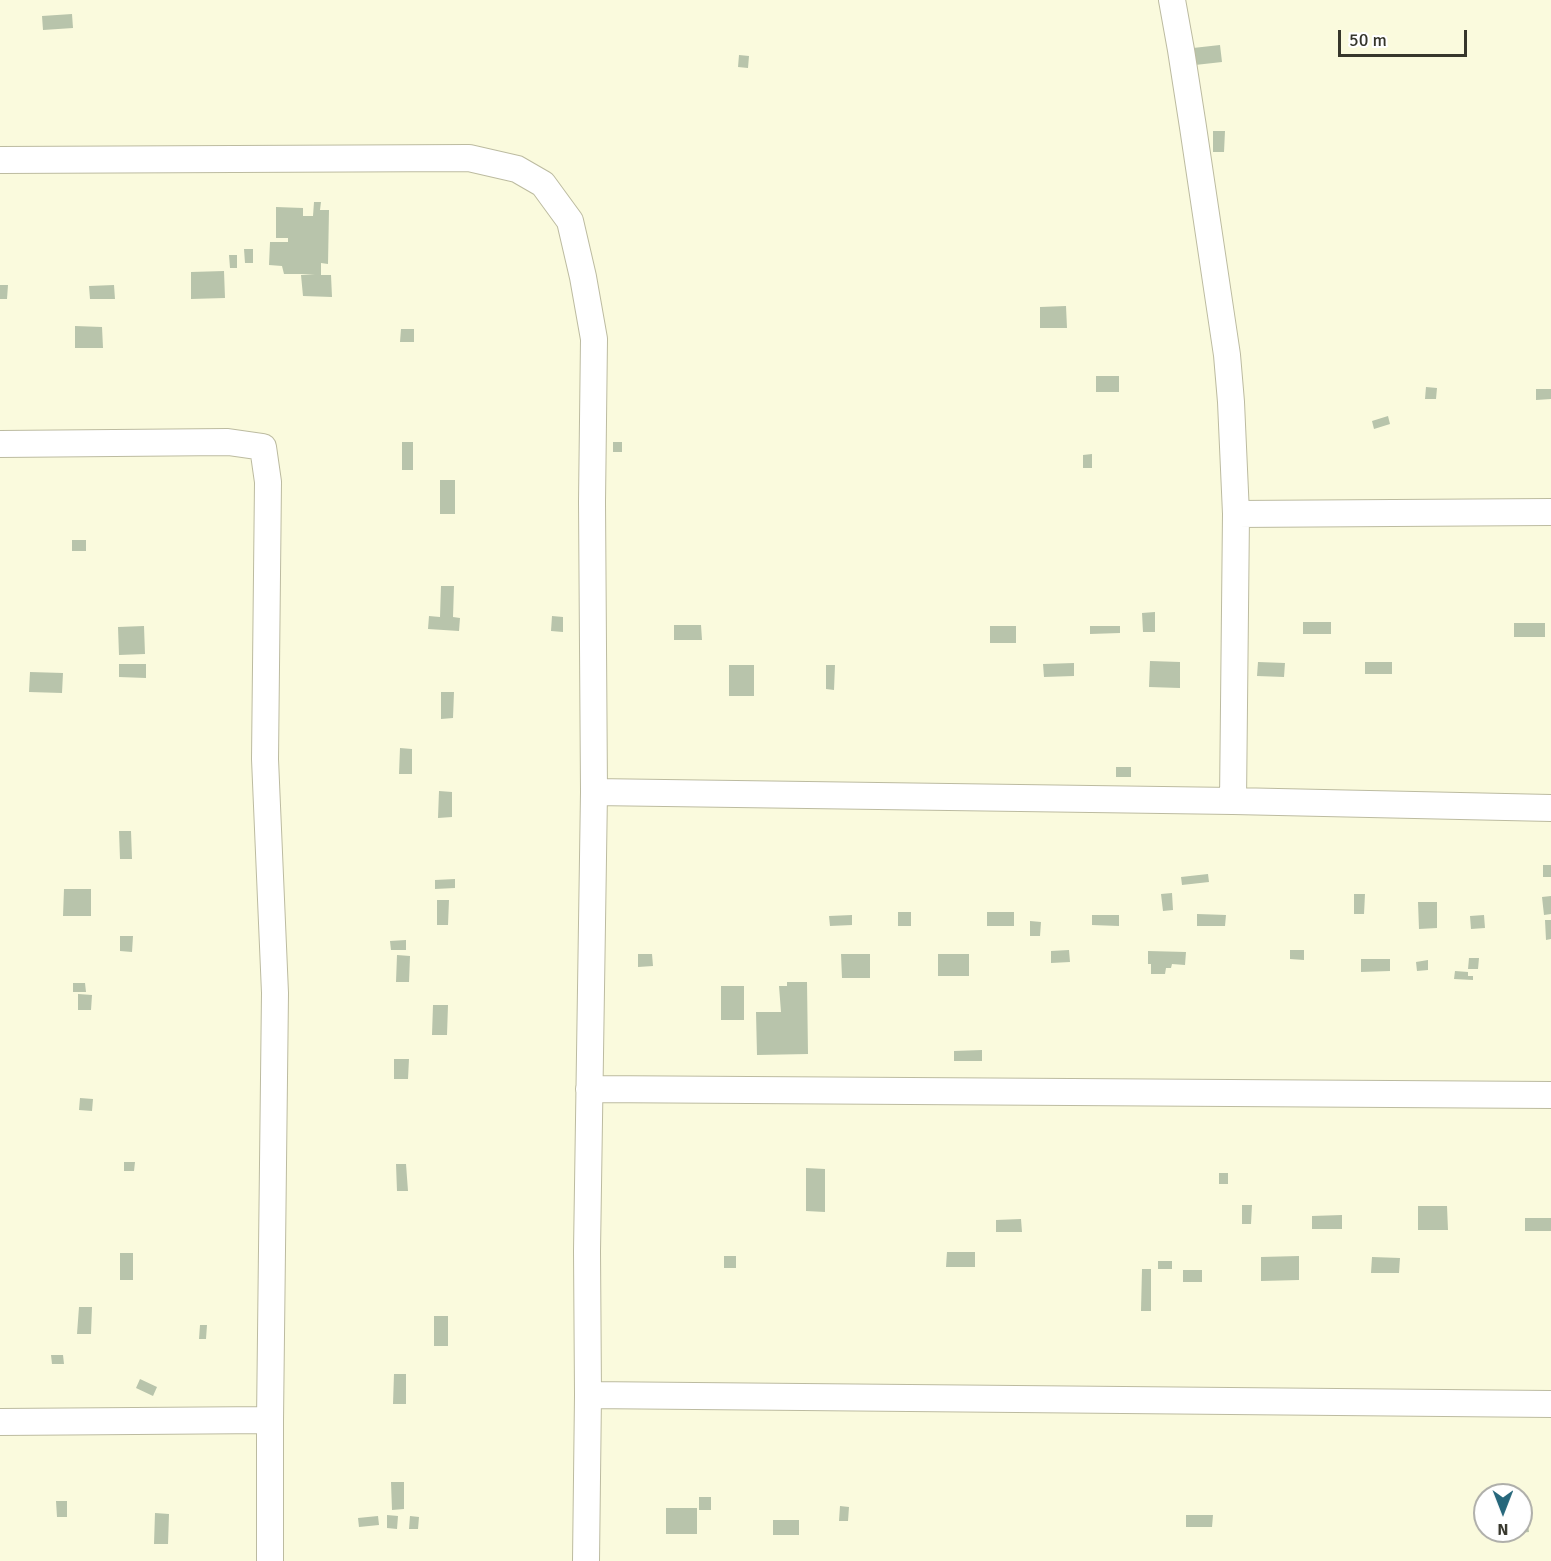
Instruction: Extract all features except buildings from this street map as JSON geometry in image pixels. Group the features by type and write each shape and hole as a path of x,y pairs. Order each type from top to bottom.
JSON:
{"street":[{"path":"1172,0 1227,355 1231,402 1236,514 1233,801"},
{"path":"0,160 469,158 517,169 543,184 570,221 594,339 592,502 594,792 587,1251 586,1561"},
{"path":"0,444 228,442 263,447 268,482 265,759 275,993 270,1561"},
{"path":"1236,514 1551,512"},
{"path":"594,792 1551,808"},
{"path":"589,1089 1551,1095"},
{"path":"588,1395 1551,1404"},
{"path":"0,1422 270,1420"}]}
